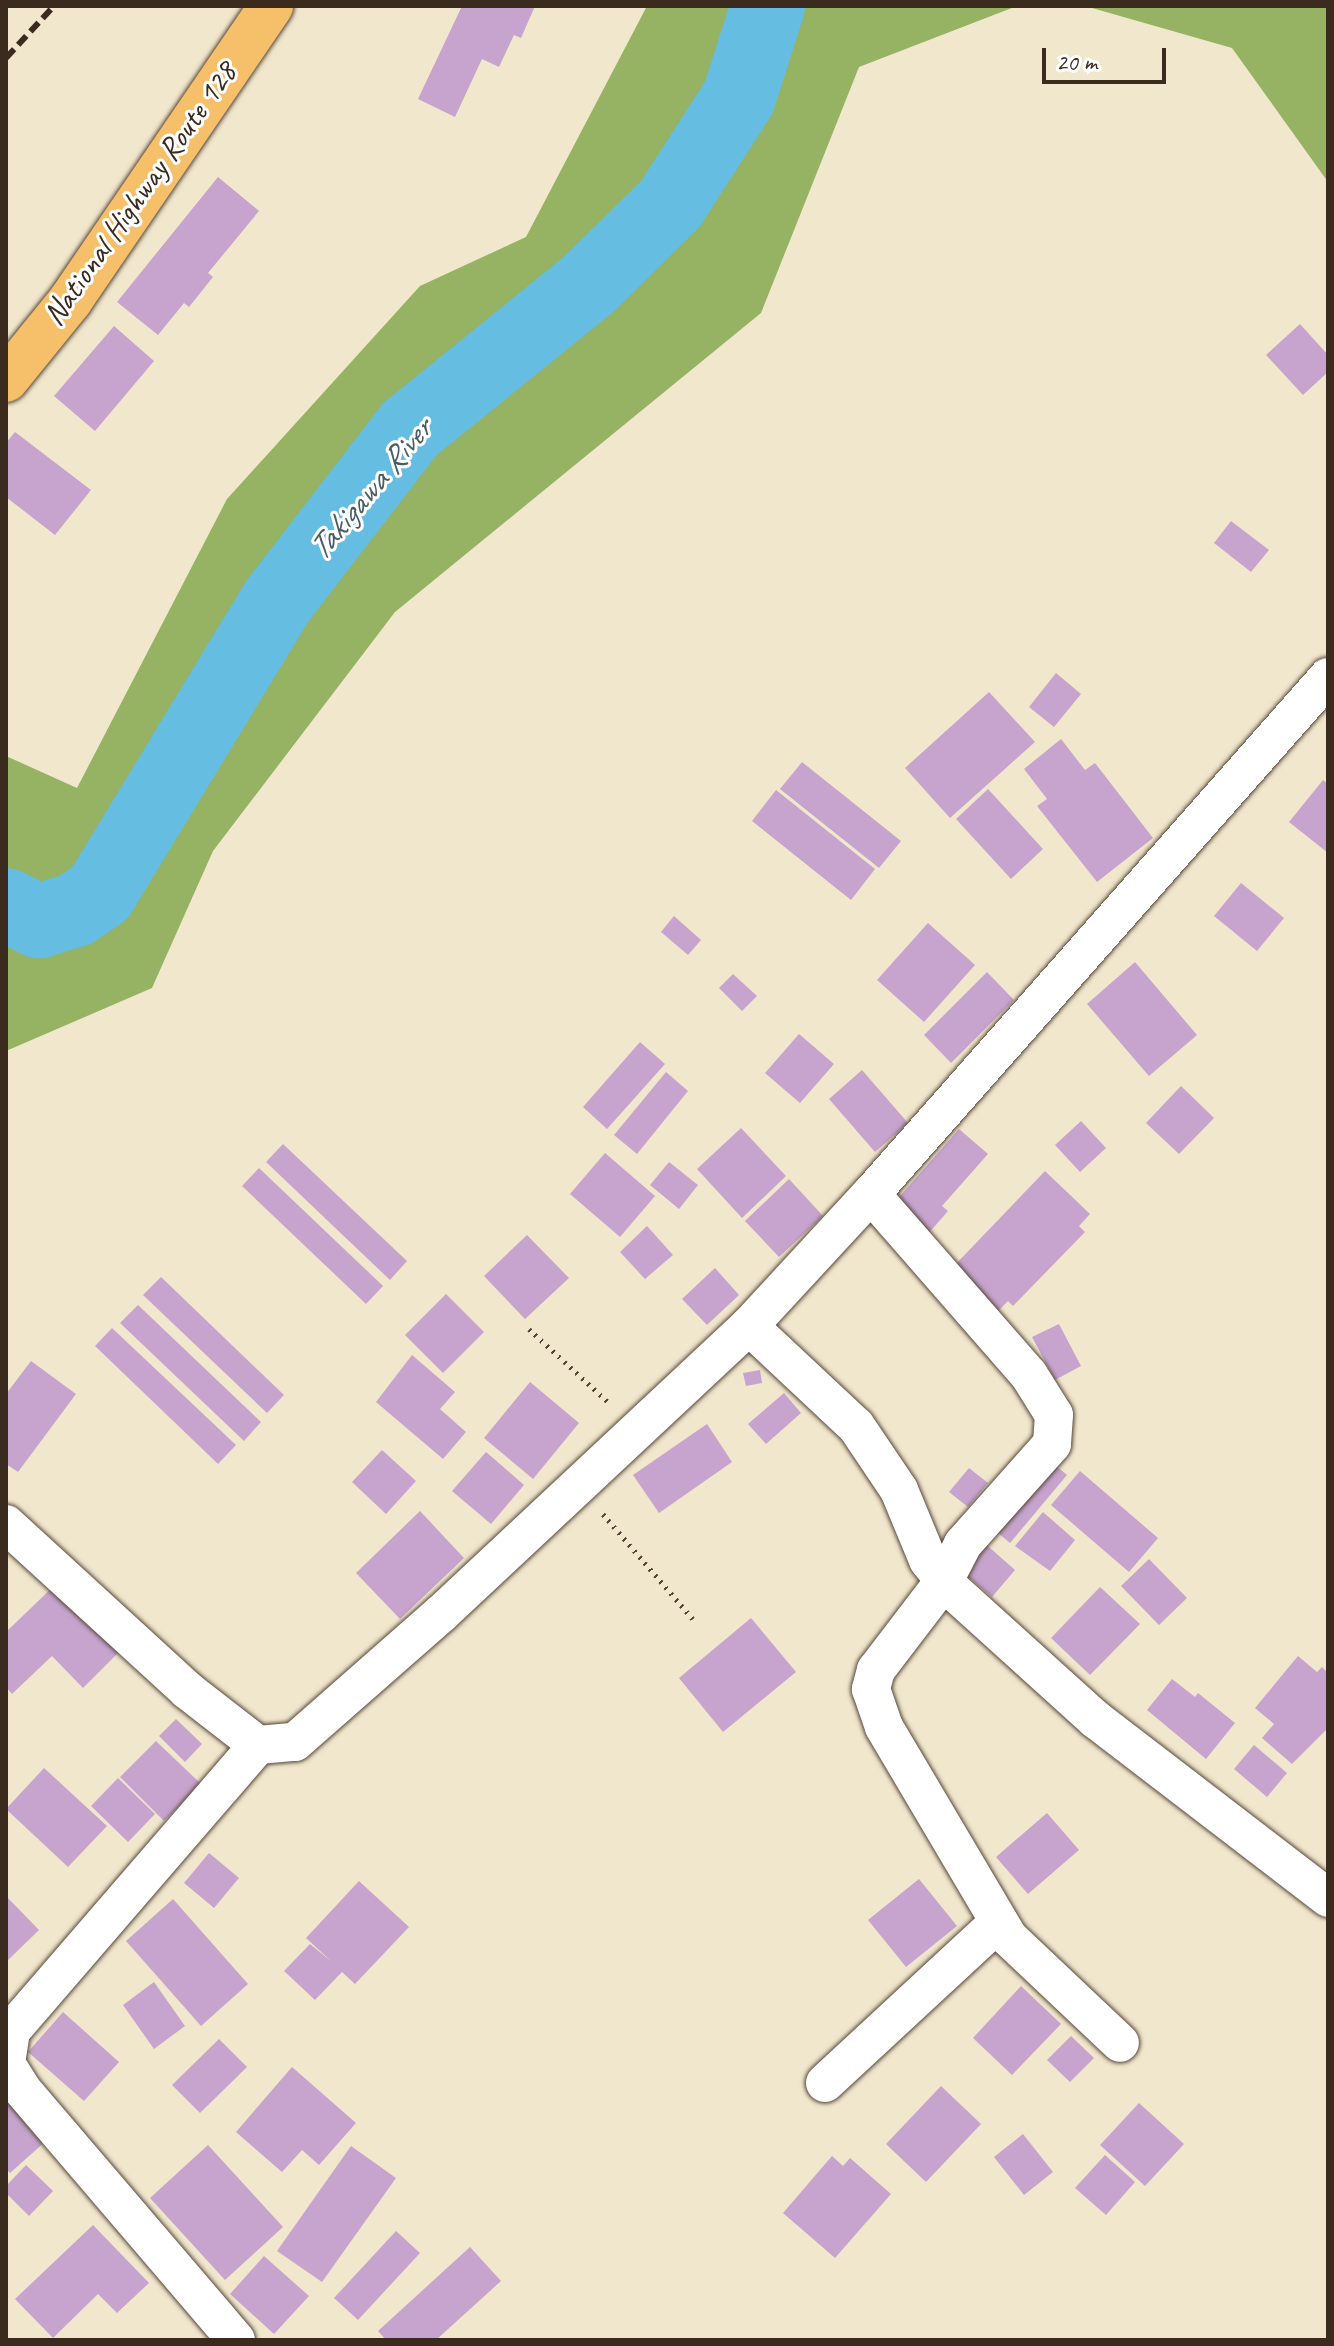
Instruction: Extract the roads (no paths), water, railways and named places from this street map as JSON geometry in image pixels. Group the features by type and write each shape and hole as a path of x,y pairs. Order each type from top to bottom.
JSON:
{"highway":[{"name":"National Highway Route 128","path":"6,380 70,301 271,6"}],"street":[{"path":"6,1524 187,1690 258,1745 295,1742 442,1613 749,1326 871,1194 1328,677"},
{"path":"871,1194 1029,1375 1054,1415 1052,1444 963,1544 944,1581 876,1670 871,1689 884,1727 1008,1937 1120,2043"},
{"path":"749,1326 856,1426 899,1490 928,1560 944,1581 1095,1719 1328,1898"},
{"path":"236,2340 22,2089 6,2063 11,2031 258,1745"},
{"path":"825,2083 999,1922"}],"waterway":[{"name":"Takigawa River","path":"6,905 39,921 75,910 100,893 276,603 410,429 589,284 671,203 739,97 768,6"}],"railway":[{"path":"6,58 54,6"}]}
